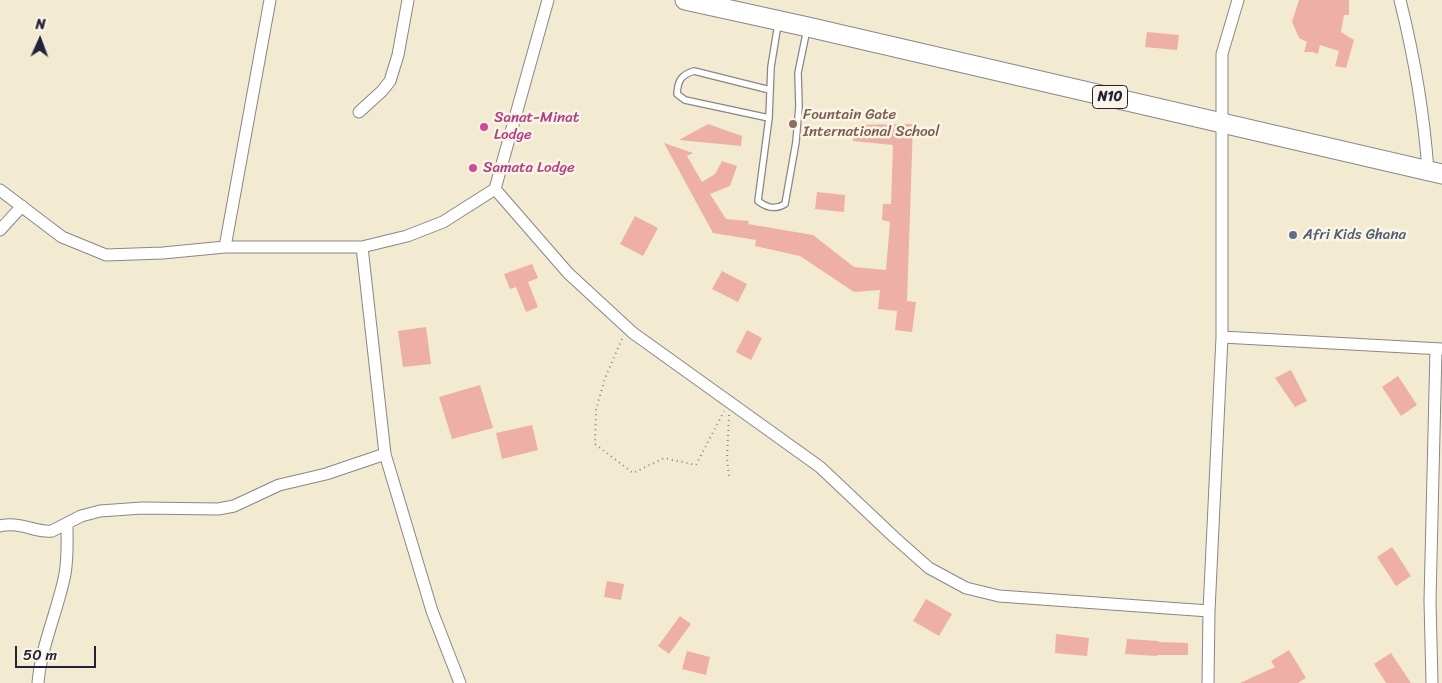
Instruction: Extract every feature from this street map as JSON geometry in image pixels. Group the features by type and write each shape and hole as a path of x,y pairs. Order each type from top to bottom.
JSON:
{"highway":[{"name":"N10","path":"685,0 1435,173"}],"street":[{"path":"225,247 270,0"},
{"path":"359,112 390,81 398,55 408,0"},
{"path":"0,190 62,237 106,256 225,247 362,247 408,236 443,222 495,189 548,0"},
{"path":"1208,683 1209,611 1222,337 1222,54 1238,0"},
{"path":"1400,0 1410,41 1435,173"},
{"path":"495,189 568,273 633,333 820,468 894,538 929,568 966,588 999,596 1209,611"},
{"path":"0,230 22,206"},
{"path":"362,247 385,454 432,612 460,683"},
{"path":"1222,337 1439,349 1430,601 1432,683"},
{"path":"0,526 6,524 26,526 52,532 81,516 100,511 142,508 218,509 234,506 279,485 326,474 385,454"},
{"path":"38,683 40,665 66,572 67,523"}],"lane":[{"path":"778,20 771,67 769,118 758,201 765,206 778,208 785,204 796,142 799,106 798,73 808,27"},
{"path":"769,118 686,100 677,94 678,82 684,74 694,71 770,90"}],"path":[{"path":"623,337 603,386 596,410 595,444 633,473 664,458 696,465 729,401"},
{"path":"729,401 727,458 730,477"}],"building":[{"path":"1299,0 1349,0 1349,15 1344,15 1341,32 1354,40 1346,68 1335,66 1339,51 1320,45 1318,54 1304,52 1307,42 1299,38 1292,22"},
{"path":"1147,32 1179,35 1177,50 1145,47"},
{"path":"708,124 742,136 741,146 679,140"},
{"path":"913,124 907,301 916,302 912,332 895,330 897,311 878,309 880,290 854,292 800,256 755,246 756,240 713,233 664,143 693,153 687,156 702,182 715,174 722,161 737,166 730,186 710,194 726,219 749,221 748,224 813,235 854,267 886,270 890,222 882,220 883,204 891,204 893,145 853,141 854,125"},
{"path":"817,192 845,195 844,212 815,209"},
{"path":"635,216 658,228 643,256 620,244"},
{"path":"532,264 538,278 528,282 538,307 526,312 516,287 510,289 504,274"},
{"path":"722,271 747,284 738,302 712,289"},
{"path":"426,327 431,364 403,367 398,331"},
{"path":"747,330 762,338 751,360 736,352"},
{"path":"1291,370 1307,401 1295,407 1275,378"},
{"path":"1398,376 1417,405 1401,416 1382,387"},
{"path":"480,385 493,428 452,439 439,397"},
{"path":"532,425 538,450 502,459 496,433"},
{"path":"1392,547 1411,576 1396,586 1377,557"},
{"path":"607,581 624,584 621,600 604,597"},
{"path":"926,599 952,614 939,636 913,621"},
{"path":"680,616 691,624 669,654 658,646"},
{"path":"1056,634 1089,638 1087,656 1055,653"},
{"path":"1127,639 1188,643 1188,655 1125,654"},
{"path":"1289,650 1306,678 1298,683 1240,683 1275,667 1271,661"},
{"path":"687,651 710,657 706,675 682,669"},
{"path":"1391,653 1411,683 1386,683 1374,664"}],"place":[{"name":"Fountain Gate International School","path":"793,124"},
{"name":"Sanat-Minat Lodge","path":"484,127"},
{"name":"Samata Lodge","path":"473,168"},
{"name":"Afri Kids Ghana","path":"1293,235"}]}
